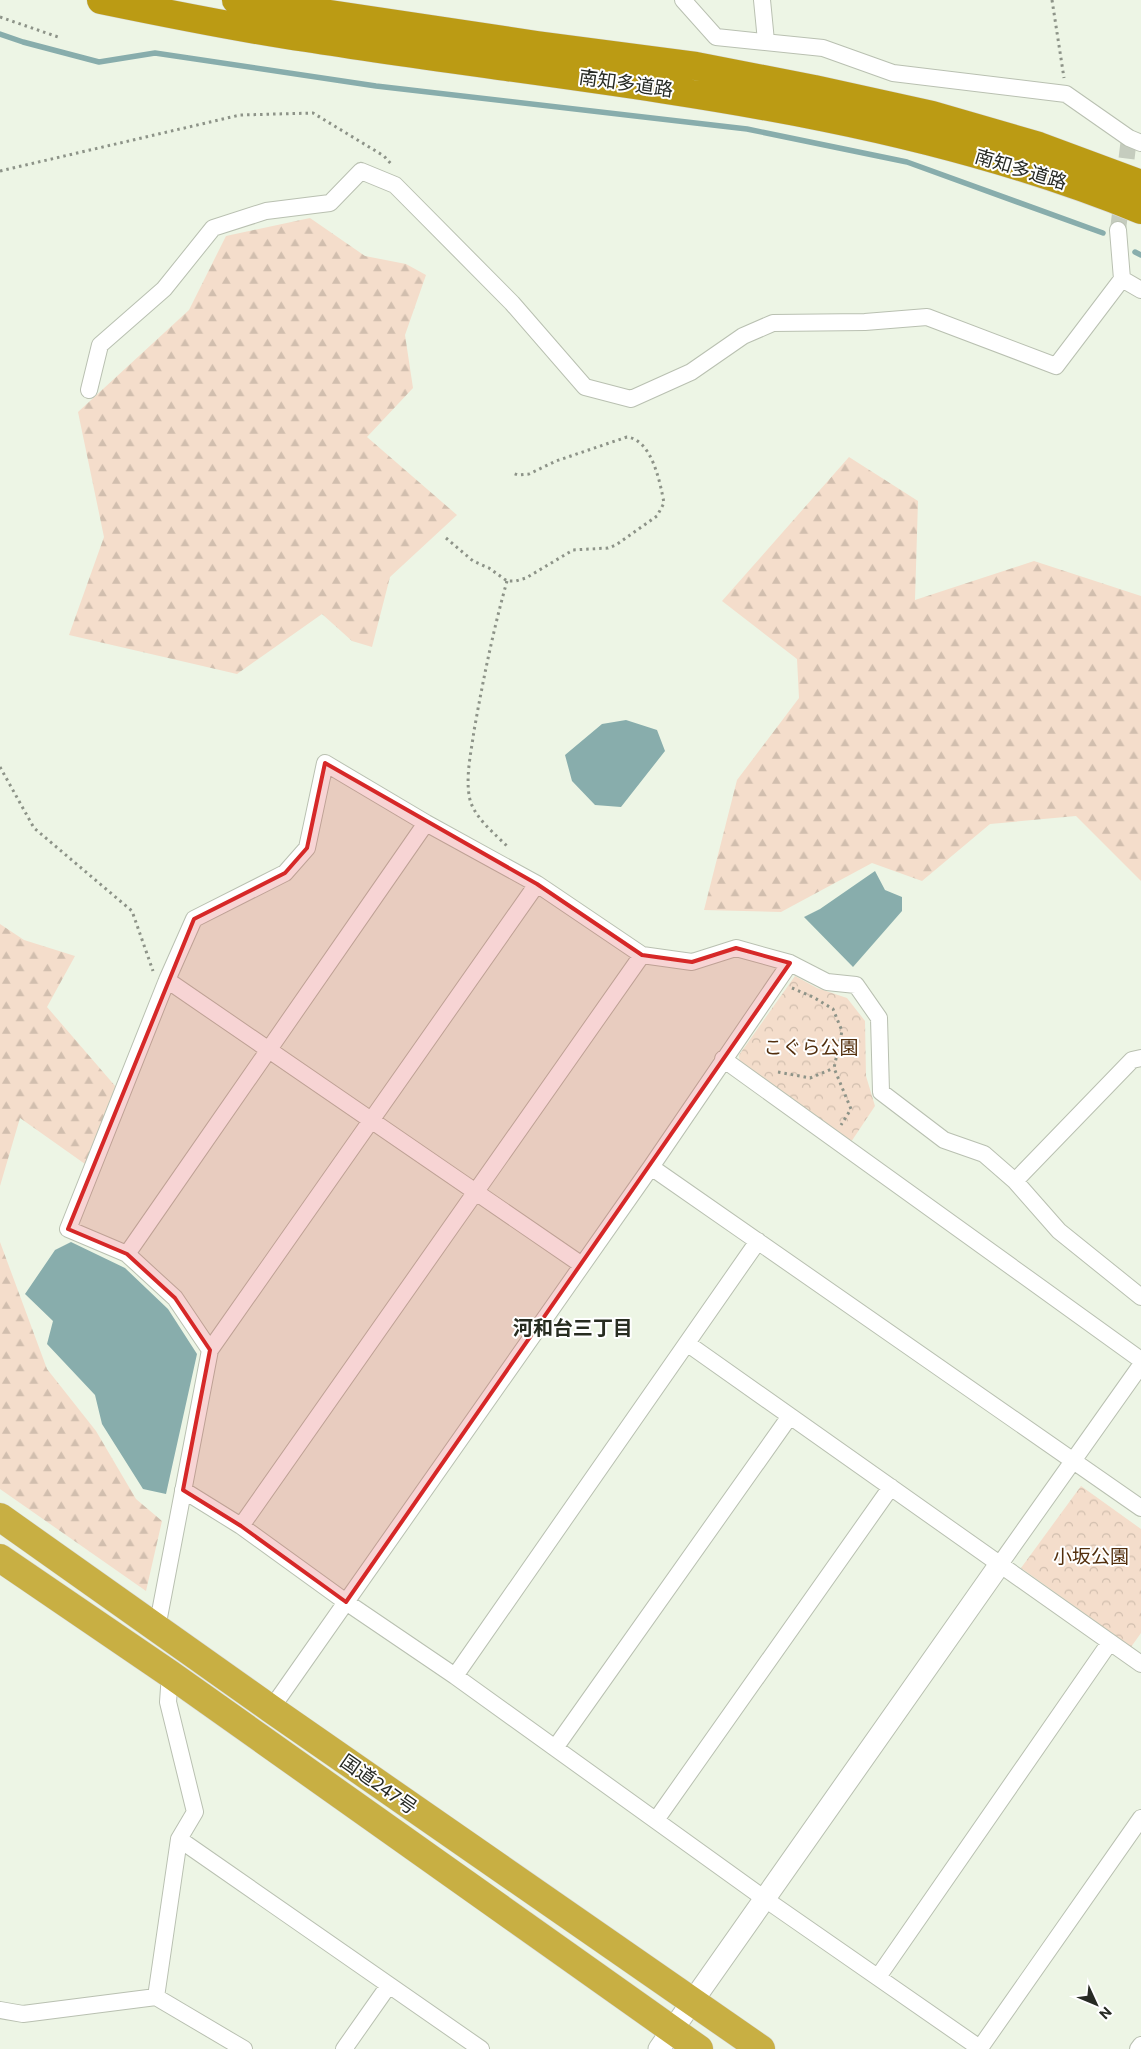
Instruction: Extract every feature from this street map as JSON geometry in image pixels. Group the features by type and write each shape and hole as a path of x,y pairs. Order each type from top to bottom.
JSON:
{"highway":[{"name":"南知多道路","path":"101,0 307,38 699,93 801,113 933,142 1028,170 1141,210"},
{"name":"南知多道路","path":"236,0 518,42 696,66 814,89 932,115 1039,146 1141,184"},
{"name":"国道247号","path":"0,1517 272,1710 761,2049"},
{"name":"国道247号","path":"0,1558 170,1674 666,2040 699,2049"}],"street":[{"path":"683,0 716,37 823,48 893,73 1066,94 1129,138 1141,143"},
{"path":"762,0 766,41"},
{"path":"89,390 100,345 164,289 214,228 266,211 330,203 361,171 395,185 512,303 585,387 631,399 690,372 743,336 773,323 865,322 927,316 1056,366 1122,279 1118,230"},
{"path":"1122,279 1141,290"},
{"path":"210,1350 175,1298 127,1254 68,1229 167,980 194,920 285,873 307,848 325,763 426,823 537,884 642,955 692,962 736,948 790,963 826,982 856,985 878,1018 881,1092 944,1140 984,1154 1015,1181 1059,1231 1141,1296"},
{"path":"127,1254 426,823"},
{"path":"158,1628 210,1350 537,884"},
{"path":"241,1526 474,1191 642,955"},
{"path":"272,1710 651,1167 790,963"},
{"path":"167,980 582,1266"},
{"path":"1015,1181 1132,1060 1141,1058"},
{"path":"723,1059 1141,1360"},
{"path":"651,1167 1141,1508"},
{"path":"455,1676 758,1241"},
{"path":"688,1344 1141,1664"},
{"path":"666,2040 1141,1365"},
{"path":"556,1748 790,1416"},
{"path":"656,1820 890,1487"},
{"path":"183,1490 241,1526 346,1602 455,1676 765,1899 981,2048 1141,1818"},
{"path":"878,1977 1110,1642"},
{"path":"156,1997 180,1839 195,1812 168,1702 170,1674"},
{"path":"180,1839 481,2049"},
{"path":"344,2049 389,1985"},
{"path":"0,2010 23,2014 156,1997 234,2046"},
{"path":"1138,2049 1141,2045"}],"path":[{"path":"1052,0 1066,94"},
{"path":"0,17 61,38"},
{"path":"0,171 240,115 313,113 384,156 396,170"},
{"path":"446,538 473,562 489,568 508,581 526,578 573,550 608,548 616,545 656,516 664,503 660,484 650,458 639,441 634,438 626,437 556,461 528,474 518,475 512,472"},
{"path":"508,581 488,651 470,759 469,785 470,801 477,813 510,848"},
{"path":"0,767 34,828 132,911 154,975 167,980"},
{"path":"778,981 813,997 832,1009 842,1031 834,1068 851,1109 832,1138"},
{"path":"778,1072 810,1078 834,1068"}],"highlighted area":[{"path":"325,763 537,884 642,955 692,962 736,948 790,963 346,1602 241,1526 183,1490 210,1350 175,1298 127,1254 68,1229 194,919 285,873 307,848"}],"green space":[{"path":"310,218 365,256 406,264 426,275 405,335 413,388 367,437 457,515 390,577 372,647 352,641 322,614 237,674 69,635 104,537 78,412 189,310 226,236"},
{"path":"849,457 918,501 915,600 1034,561 1141,596 1141,881 1076,816 990,824 922,881 872,863 781,912 704,910 737,780 799,698 797,659 722,601"},
{"path":"0,924 24,940 75,956 47,1007 116,1087 85,1164 20,1118 0,1186"},
{"name":"こぐら公園","path":"795,976 817,988 847,998 865,1021 866,1076 875,1106 851,1142 740,1064 739,1055"},
{"path":"0,1242 47,1369 96,1431 136,1499 162,1521 146,1591 0,1489"},
{"name":"小坂公園","path":"1081,1486 1141,1529 1141,1633 1131,1647 1021,1568"}],"water":[{"path":"626,720 657,730 665,751 621,807 595,805 572,781 565,755 602,724"},
{"path":"875,871 885,890 902,897 902,911 853,967 804,917 820,909"},
{"path":"71,1242 125,1268 168,1309 197,1354 166,1494 143,1489 102,1424 95,1395 47,1344 53,1321 25,1294 55,1250"}],"waterway":[{"path":"0,34 99,62 155,53 376,86 747,129 907,162 1103,233"},
{"path":"1135,252 1141,255"}],"tunnel":[{"path":"1118,230 1129,138"}],"district":[{"name":"河和台三丁目","path":"573,1328"}]}
